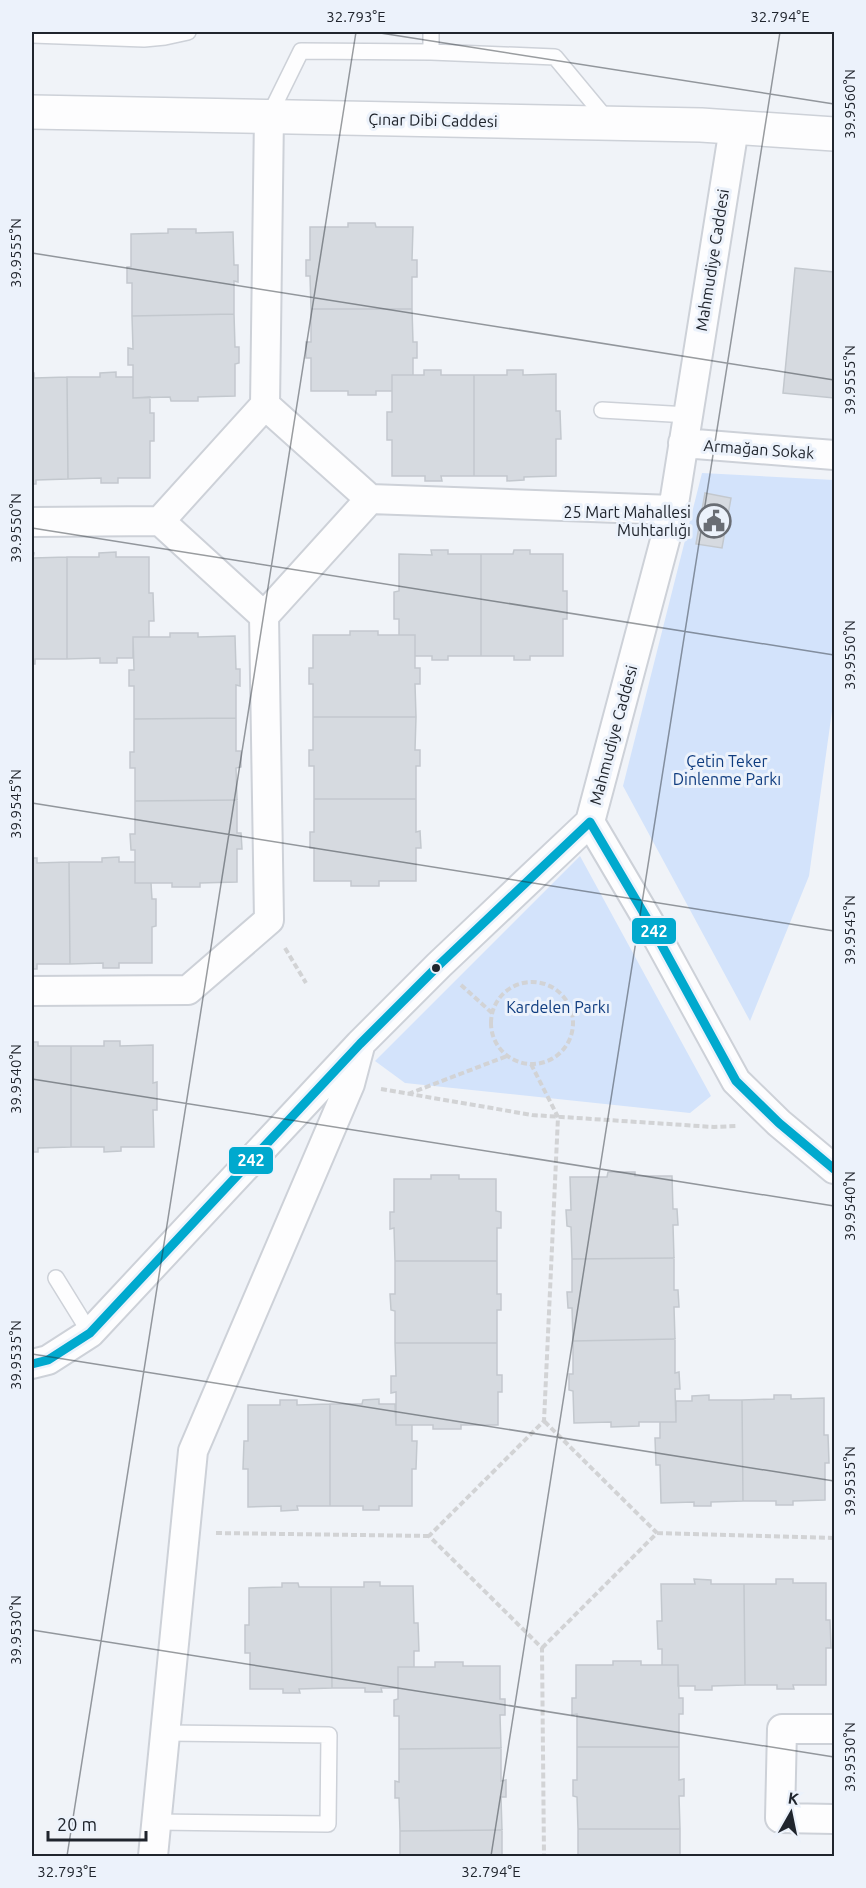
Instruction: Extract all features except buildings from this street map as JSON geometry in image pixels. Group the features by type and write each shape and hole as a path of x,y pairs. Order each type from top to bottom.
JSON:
{"main road":[{"name":"Çınar Dibi Caddesi","path":"32,112 701,125 834,134"}],"street":[{"path":"160,521 265,405 269,116"},
{"name":"Mahmudiye Caddesi","path":"32,1364 48,1360 90,1333 360,1044 439,965 590,822 673,510 734,128"},
{"path":"265,405 370,499 673,510"},
{"name":"Armağan Sokak","path":"683,443 834,455"},
{"path":"32,992 188,990 269,920 264,616 370,499"},
{"path":"32,522 160,521 264,616"},
{"path":"590,822 649,922 736,1081 779,1123 834,1169"},
{"path":"153,1857 193,1451 350,1084 360,1044"},
{"path":"834,1729 782,1729 780,1818 834,1819"}],"lane":[{"path":"32,35 144,39 165,38 188,32"},
{"path":"431,32 431,52"},
{"path":"269,116 301,51 431,52 555,57 610,123"},
{"path":"602,410 688,416"},
{"path":"56,1278 90,1333"},
{"path":"156,1822 328,1824 329,1735 165,1733"}],"path":[{"path":"269,920 306,983"},
{"path":"439,965 492,1013"},
{"path":"534,982 547,985 559,993 568,1004 572,1017 572,1031 567,1044 558,1055 545,1062 531,1064 519,1062 507,1056 493,1037 492,1013 498,1000 507,990 520,984 534,982"},
{"path":"407,1094 507,1056"},
{"path":"429,1536 544,1421 558,1117 531,1064"},
{"path":"350,1084 532,1115 714,1127 779,1123"},
{"path":"544,1421 657,1533 834,1538"},
{"path":"185,1532 429,1536 542,1648 544,1857"},
{"path":"542,1648 657,1533"}],"green space":[{"name":"Çetin Teker Dinlenme Parkı","path":"702,473 834,480 834,697 809,876 750,1021 623,786"},
{"name":"Kardelen Parkı","path":"580,856 711,1096 690,1113 405,1083 375,1061"}],"transit line":[{"name":"242","path":"32,1364 48,1360 90,1333 360,1044 439,965 590,822 649,922 736,1081 779,1123 834,1169"}],"place":[{"name":"25 Mart Mahallesi Muhtarlığı","path":"714,521"}]}
